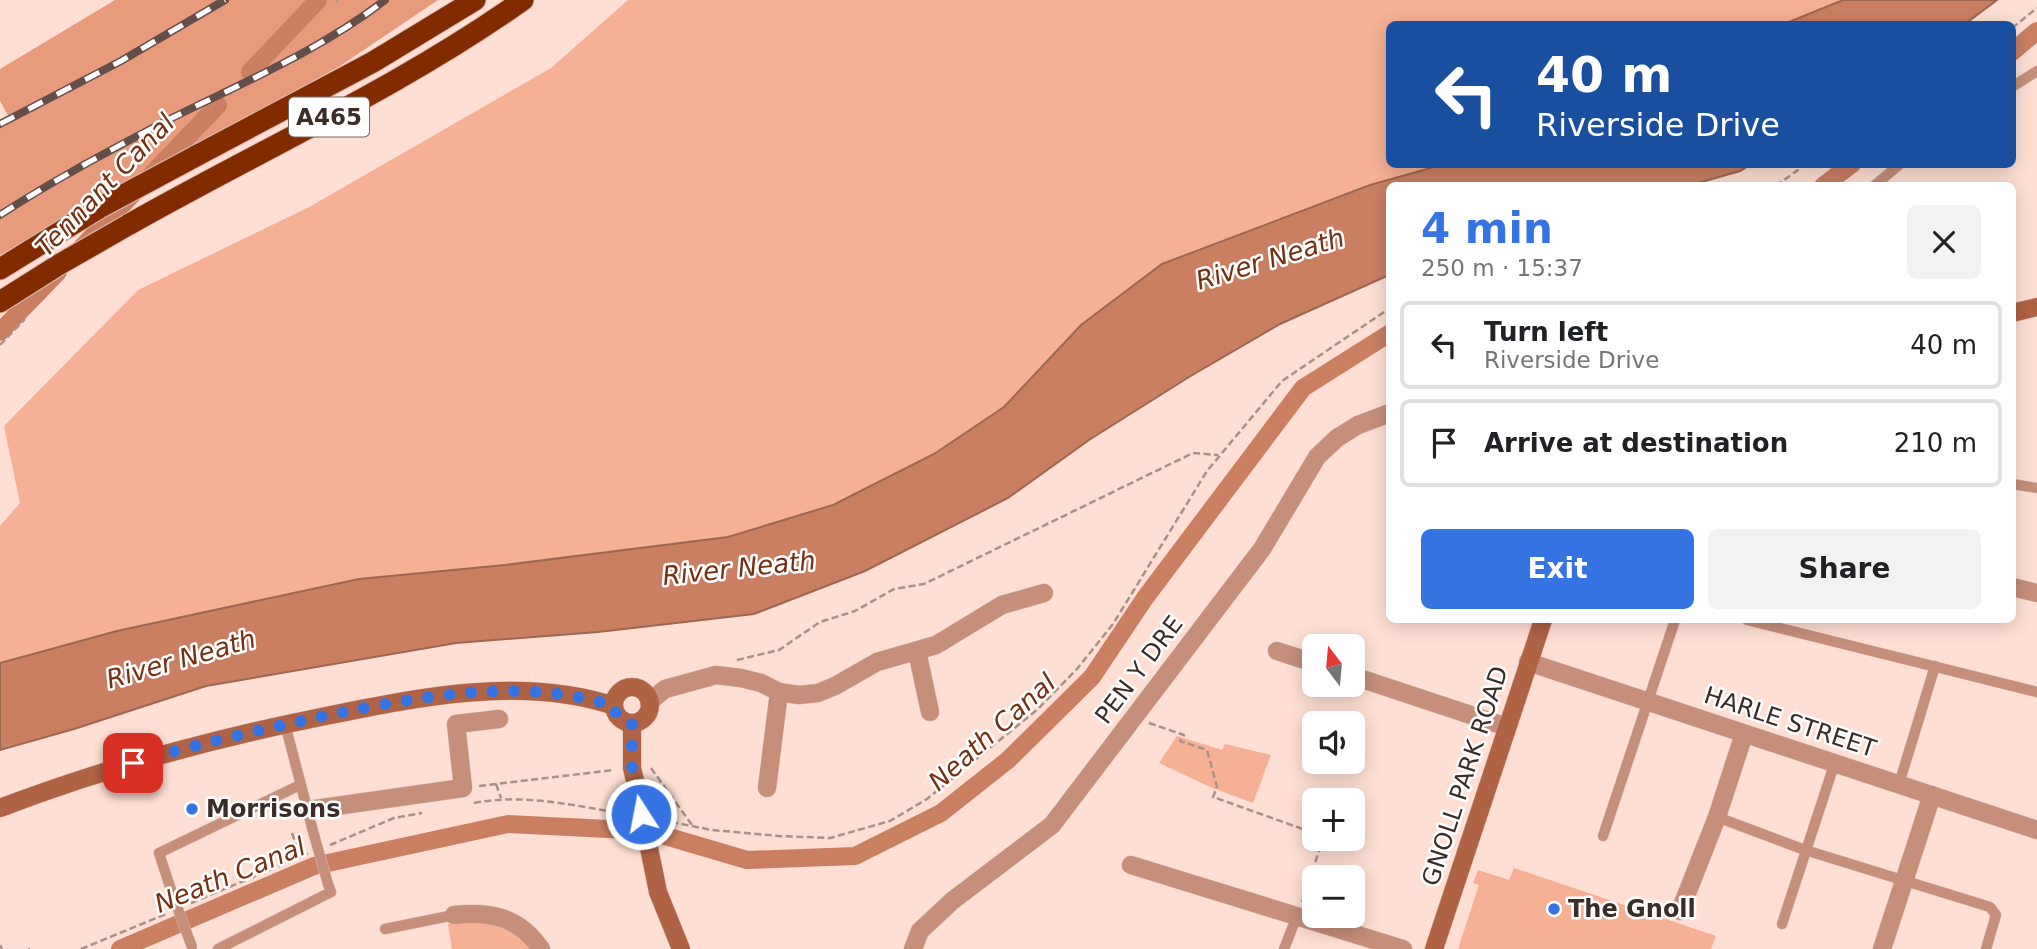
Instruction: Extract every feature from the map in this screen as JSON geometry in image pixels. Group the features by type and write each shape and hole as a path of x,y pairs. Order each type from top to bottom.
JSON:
{"highway":[{"name":"A465","path":"0,269 99,208 373,62 475,0"},
{"name":"A465","path":"0,302 128,225 420,66 523,0"}],"main road":[{"path":"2016,312 2037,307"},
{"name":"GNOLL PARK ROAD","path":"1434,949 1543,623"},
{"path":"633,687 643,692 649,702 647,714 643,719 632,723 617,716 614,706 621,690 633,687"},
{"path":"0,808 88,776 155,756 285,724 408,701 533,691 587,697 614,706"},
{"path":"632,723 637,789 657,892 681,949"}],"street":[{"name":"PEN Y DRE","path":"913,949 920,931 952,901 1052,825 1262,550 1317,457 1358,425 1386,415"},
{"path":"2016,588 2037,593"},
{"path":"649,702 665,689 716,676 761,683 779,692 799,695 818,693 877,662 936,645 1002,605 1044,593"},
{"path":"1277,650 1302,659"},
{"path":"917,651 930,712"},
{"name":"HARLE STREET","path":"1528,662 2037,830"},
{"path":"1365,680 1507,727"},
{"path":"767,788 779,692"},
{"path":"308,810 463,788 456,724 499,719"},
{"path":"1680,911 1717,817 1744,734"},
{"path":"1882,949 1931,795"},
{"path":"1131,865 1403,949"},
{"path":"454,915 475,913 516,923 530,933 541,949"}],"lane":[{"path":"2016,84 2037,71"},
{"path":"1879,182 1895,168"},
{"path":"2016,485 2037,488"},
{"path":"1603,836 1674,623"},
{"path":"1759,623 2037,692"},
{"path":"1899,783 1935,666"},
{"path":"218,949 331,892 285,724"},
{"path":"1782,923 1835,762"},
{"path":"193,948 159,853 300,785"},
{"path":"1717,817 1805,850 1990,907 1996,915 1986,949"},
{"path":"385,929 454,915"},
{"path":"1284,949 1297,916"}],"path":[{"path":"2016,26 2037,8"},
{"path":"1781,182 1801,168"},
{"path":"0,345 25,319"},
{"path":"733,660 779,650 820,622 855,611 894,589 925,584 1193,453 1220,455"},
{"path":"1133,718 1184,735 1180,741 1207,750 1217,787 1213,797 1302,829"},
{"path":"463,788 649,765 692,825"},
{"path":"496,784 501,799"},
{"path":"292,833 300,858"},
{"path":"1297,916 1319,851"}],"shaded area":[{"path":"115,0 438,0 340,66 0,255 0,124 10,119 0,101 0,69"},
{"path":"628,0 1843,0 1791,21 1386,21 1386,168 1434,168 1370,185 1162,264 1081,325 1004,407 934,454 833,505 728,537 505,565 359,579 117,631 0,663 0,526 20,503 4,426 138,290 311,206 551,68"},
{"path":"1177,736 1222,750 1225,744 1271,755 1253,803 1210,787 1159,763"},
{"name":"The Gnoll","path":"1514,868 1716,936 1711,949 1458,949 1479,885 1473,883 1478,870 1509,880"},
{"path":"473,920 505,925 534,949 452,949 448,924"}],"water":[{"path":"1843,0 1997,0 1969,21 1791,21"},
{"name":"River Neath","path":"1431,168 1745,168 1702,182 1386,182 1386,276 1280,324 1189,377 1089,440 1008,498 865,571 754,614 598,632 456,643 206,686 0,750 0,663 117,631 359,579 505,565 728,537 833,505 934,454 1004,407 1081,325 1162,264 1370,185"}],"waterway":[{"name":"Tennant Canal","path":"250,72 318,0"},
{"name":"Neath Canal","path":"2016,49 2037,31"},
{"name":"Tennant Canal","path":"82,247 218,105"},
{"name":"Neath Canal","path":"1828,182 1847,168"},
{"name":"Tennant Canal","path":"0,332 58,272"},
{"name":"Neath Canal","path":"120,949 314,866 508,824 628,830 662,835 747,860 855,856 941,813 1008,760 1092,677 1145,598 1303,388 1386,336"}],"railway":[{"path":"0,124 121,61 225,0"},
{"path":"0,215 162,123 305,52 385,0"}],"place":[{"name":"Morrisons","path":"192,809"},
{"name":"The Gnoll","path":"1554,909"}],"route":[{"path":"133,763 227,737 408,701 533,691 587,697 614,706 621,720 632,723 632,768 641,814"}]}
